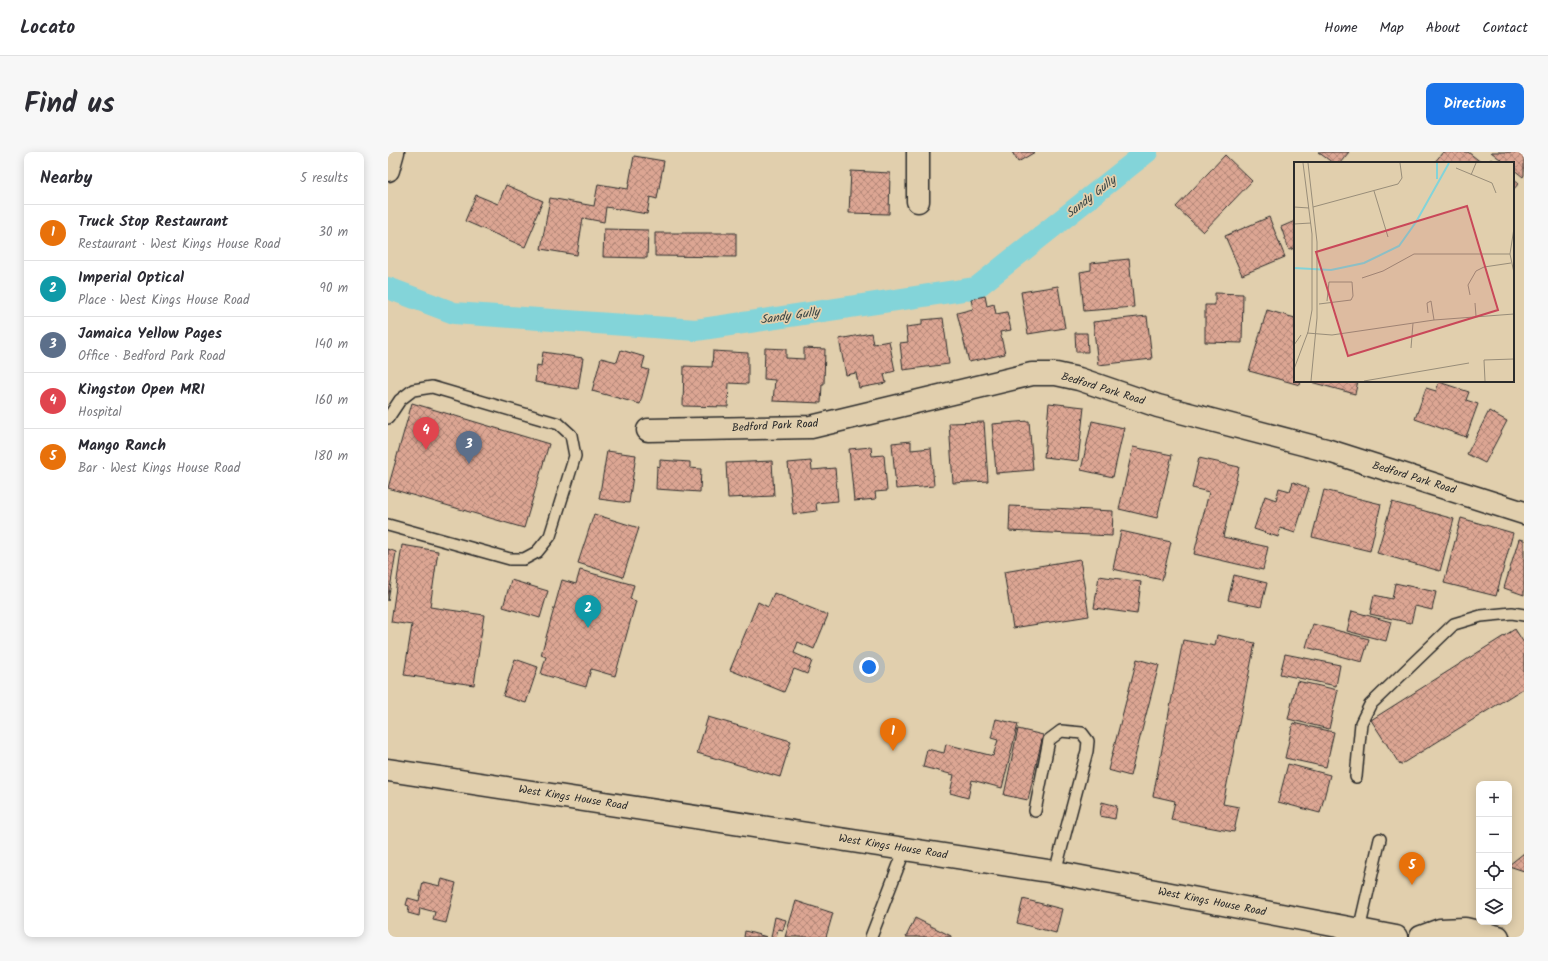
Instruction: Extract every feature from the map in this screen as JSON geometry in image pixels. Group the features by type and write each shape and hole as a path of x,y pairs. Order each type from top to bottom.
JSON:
{"main road":[{"path":"388,170 394,152"},
{"path":"918,152 918,201"},
{"name":"Bedford Park Road","path":"648,430 811,427 1032,374 1056,374 1079,379 1158,406 1326,450 1524,513"},
{"name":"West Kings House Road","path":"388,770 1055,872 1396,937"},
{"path":"1421,937 1440,930 1465,929 1498,937"}],"lane":[{"path":"388,418 400,400 413,390 432,387 559,424 571,435 575,456 550,536 537,552 524,558 510,558 388,525"},
{"path":"1356,777 1362,723 1370,705 1454,624 1481,616 1512,613 1524,615"},
{"path":"1035,811 1049,740 1061,731 1082,733 1088,741 1087,751 1055,872"},
{"path":"1359,930 1380,839"},
{"path":"872,937 905,849"}],"building":[{"path":"1012,152 1035,152 1018,162"},
{"path":"1318,152 1349,152 1341,162 1332,162"},
{"path":"1443,152 1468,152 1481,162 1435,162"},
{"path":"1491,152 1524,152 1523,177 1514,170 1514,162 1504,162"},
{"path":"1225,155 1252,181 1203,232 1176,207"},
{"path":"634,156 664,161 657,199 650,197 647,214 606,207 604,222 583,218 577,255 541,249 550,198 594,206 598,184 628,189"},
{"path":"851,171 890,173 889,214 849,213"},
{"path":"1514,179 1519,183 1514,189"},
{"path":"506,185 543,201 525,247 465,221 476,195 498,204"},
{"path":"1269,217 1285,257 1242,275 1225,236"},
{"path":"1294,221 1294,248 1289,250 1281,227"},
{"path":"604,229 648,230 647,258 603,257"},
{"path":"655,233 736,233 736,257 655,256"},
{"path":"1129,259 1134,307 1084,311 1080,272 1091,270 1091,263"},
{"path":"1058,286 1065,328 1028,334 1021,292"},
{"path":"1215,293 1243,294 1242,343 1205,342 1205,305 1215,305"},
{"path":"985,296 987,306 994,304 996,314 1007,312 1011,330 1000,332 1005,354 969,362 957,313 973,309 971,299"},
{"path":"1267,310 1294,318 1294,382 1301,382 1300,385 1249,371"},
{"path":"1147,316 1152,359 1098,365 1093,322"},
{"path":"943,318 949,364 903,370 900,343 908,342 906,327 922,325 922,320"},
{"path":"871,333 873,344 889,341 895,371 884,374 886,383 859,388 856,373 846,375 839,339"},
{"path":"1075,333 1087,333 1088,352 1076,352"},
{"path":"765,348 786,349 786,358 804,359 804,348 825,349 824,384 822,384 821,403 773,401 775,380 764,379"},
{"path":"621,350 645,357 642,368 649,370 640,404 592,391 601,358 617,362"},
{"path":"713,351 748,353 748,384 729,383 728,407 683,406 684,366 712,367"},
{"path":"543,352 583,358 578,389 535,382 537,365 541,366"},
{"path":"1311,382 1358,382 1355,394"},
{"path":"1439,382 1469,392 1466,400 1478,404 1466,437 1415,419 1426,388 1436,391"},
{"path":"412,403 549,444 524,528 388,488"},
{"path":"1049,403 1084,407 1078,461 1044,457"},
{"path":"1489,411 1507,421 1485,463 1467,454"},
{"path":"1029,421 1033,470 996,473 992,424"},
{"path":"1092,421 1124,428 1113,477 1081,470"},
{"path":"984,422 988,481 953,483 949,423"},
{"path":"911,441 911,450 931,448 934,486 896,489 892,443"},
{"path":"871,447 872,456 884,455 887,491 875,492 876,499 854,501 849,449"},
{"path":"1133,447 1172,455 1157,518 1119,509"},
{"path":"607,451 636,455 629,503 599,499"},
{"path":"1199,458 1239,467 1223,537 1268,547 1263,570 1194,554 1209,492 1192,488"},
{"path":"660,460 690,462 690,468 701,469 700,492 656,489 657,466 660,467"},
{"path":"772,461 774,496 728,498 726,463"},
{"path":"811,461 812,470 835,468 838,501 816,503 817,511 793,514 788,463"},
{"path":"1293,482 1309,488 1295,533 1280,528 1278,537 1254,529 1265,496 1276,500 1279,488 1290,491"},
{"path":"1324,490 1381,504 1370,551 1312,537"},
{"path":"1392,502 1454,519 1440,571 1377,553"},
{"path":"1010,506 1113,511 1112,536 1009,531"},
{"path":"594,514 639,528 623,577 578,563"},
{"path":"1461,518 1513,533 1496,596 1444,583"},
{"path":"1121,531 1171,542 1162,580 1113,569"},
{"path":"1519,539 1524,540 1524,595 1504,588"},
{"path":"402,545 438,551 430,607 484,615 474,685 404,675 412,625 391,622"},
{"path":"388,549 396,552 388,601"},
{"path":"1080,559 1089,616 1013,628 1004,572"},
{"path":"580,570 634,585 630,599 636,601 615,676 591,669 586,687 541,674 546,657 541,655 562,580 576,584"},
{"path":"1234,575 1267,583 1261,607 1228,600"},
{"path":"1099,576 1141,582 1137,614 1094,608"},
{"path":"511,580 548,591 540,618 503,607"},
{"path":"1395,583 1436,592 1432,610 1415,606 1411,623 1370,614 1374,595 1392,599"},
{"path":"774,593 828,615 814,649 798,642 794,653 812,661 807,674 794,669 784,692 730,670 758,602 768,607"},
{"path":"1352,611 1391,622 1386,641 1347,631"},
{"path":"1313,624 1369,639 1362,662 1306,647"},
{"path":"1515,629 1524,643 1524,688 1400,765 1371,720"},
{"path":"1217,635 1255,643 1223,804 1239,807 1234,832 1171,820 1175,801 1153,796 1183,640 1215,646"},
{"path":"1285,654 1340,665 1336,686 1280,674"},
{"path":"515,659 538,667 526,703 503,696"},
{"path":"1137,659 1159,665 1130,776 1108,770"},
{"path":"1297,681 1338,690 1329,729 1288,719"},
{"path":"708,717 791,741 780,777 697,753"},
{"path":"996,719 1018,724 1002,788 972,780 968,798 950,793 954,775 923,767 927,749 944,753 946,744 993,756 998,740 991,738"},
{"path":"1293,723 1334,732 1326,767 1285,758"},
{"path":"1018,729 1043,735 1028,800 1004,795"},
{"path":"1288,764 1330,775 1320,813 1278,802"},
{"path":"1102,802 1117,806 1115,819 1100,816"},
{"path":"1524,853 1524,871 1512,867 1512,863"},
{"path":"442,879 456,883 446,923 433,920 435,912 420,908 419,916 408,913 409,906 406,905 408,898 419,901 423,882 440,886"},
{"path":"1023,899 1062,909 1056,933 1017,923"},
{"path":"796,901 833,913 826,937 785,937"},
{"path":"775,917 786,920 783,930 778,929 776,937 771,937"},
{"path":"915,918 951,936 951,937 906,937"},
{"path":"745,931 767,937 744,937"}],"waterway":[{"name":"Sandy Gully","path":"388,288 454,313 696,330 976,288 1147,152"}],"place":[{"name":"Kingston Open MRI","path":"426,450"},
{"name":"Jamaica Yellow Pages","path":"469,464"},
{"name":"Imperial Optical","path":"588,628"},
{"name":"Truck Stop Restaurant","path":"893,751"},
{"name":"Mango Ranch","path":"1412,885"}]}
